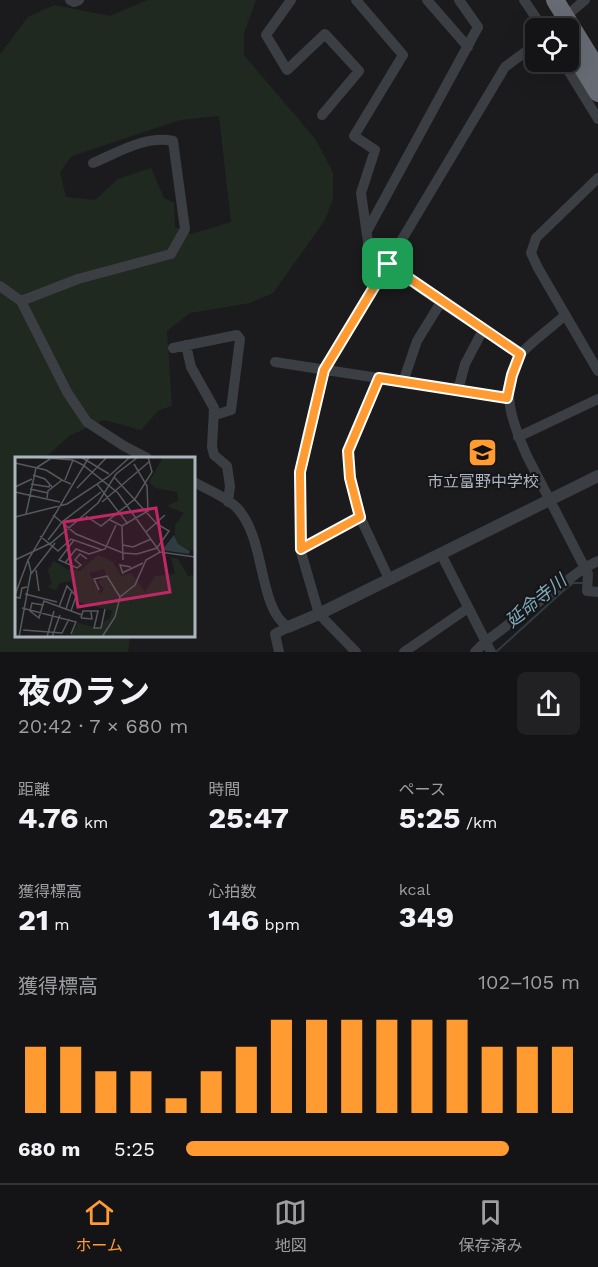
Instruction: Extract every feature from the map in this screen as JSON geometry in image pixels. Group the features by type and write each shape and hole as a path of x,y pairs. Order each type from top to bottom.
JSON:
{"highway":[{"path":"542,0 553,18"},
{"path":"555,0 598,70"},
{"path":"579,62 598,93"}],"street":[{"path":"70,0 74,2 79,0"},
{"path":"291,0 266,35 287,70 326,34 359,71 322,115"},
{"path":"356,0 403,55 354,136 375,150 360,194 369,249 441,302 520,354"},
{"path":"428,0 468,47"},
{"path":"366,231 478,27 459,0"},
{"path":"524,0 536,18"},
{"path":"564,18 585,0"},
{"path":"356,652 319,614 301,549 300,472 324,370 504,67 525,52"},
{"path":"569,72 598,119"},
{"path":"21,302 78,279 171,254 181,239 185,229 173,141 162,138 139,144 93,163"},
{"path":"598,178 536,238 531,253 598,371"},
{"path":"0,286 21,302 67,392 87,422 143,457"},
{"path":"403,382 417,341 441,302"},
{"path":"565,315 520,354 507,398 518,437 548,500 590,573 587,591 598,592"},
{"path":"458,390 465,364 483,330"},
{"path":"173,348 237,335 240,339 231,410 215,415"},
{"path":"186,345 191,367 214,408 212,447 214,455 227,466 230,486 228,502"},
{"path":"275,362 507,398"},
{"path":"379,378 348,451 350,478 360,517 389,579"},
{"path":"518,437 598,399"},
{"path":"279,652 275,634 598,476"},
{"path":"195,483 236,507 248,522 261,558 268,596 278,621 288,627"},
{"path":"301,549 360,517"},
{"path":"441,554 491,652"},
{"path":"475,652 485,642 590,573 598,561"},
{"path":"404,652 468,608"}],"shaded area":[{"path":"147,0 256,0 244,33 244,55 316,140 333,173 333,199 325,220 273,293 250,303 190,313 167,331 172,406 159,410 141,430 104,420 69,436 46,457 15,457 15,637 130,637 128,652 0,652 0,54 28,17 54,5 110,16","holes":["219,116 231,222 191,234 175,227 174,203 164,198 151,168 118,179 95,200 66,197 60,172 72,156 180,120"]}],"waterway":[{"name":"延命寺川","path":"496,652 573,583 584,583"}],"place":[{"name":"市立富野中学校","path":"483,453"}],"route":[{"path":"388,264 520,354 507,398 379,378 348,451 350,478 360,517 301,549 300,472 324,370 388,264"}]}
